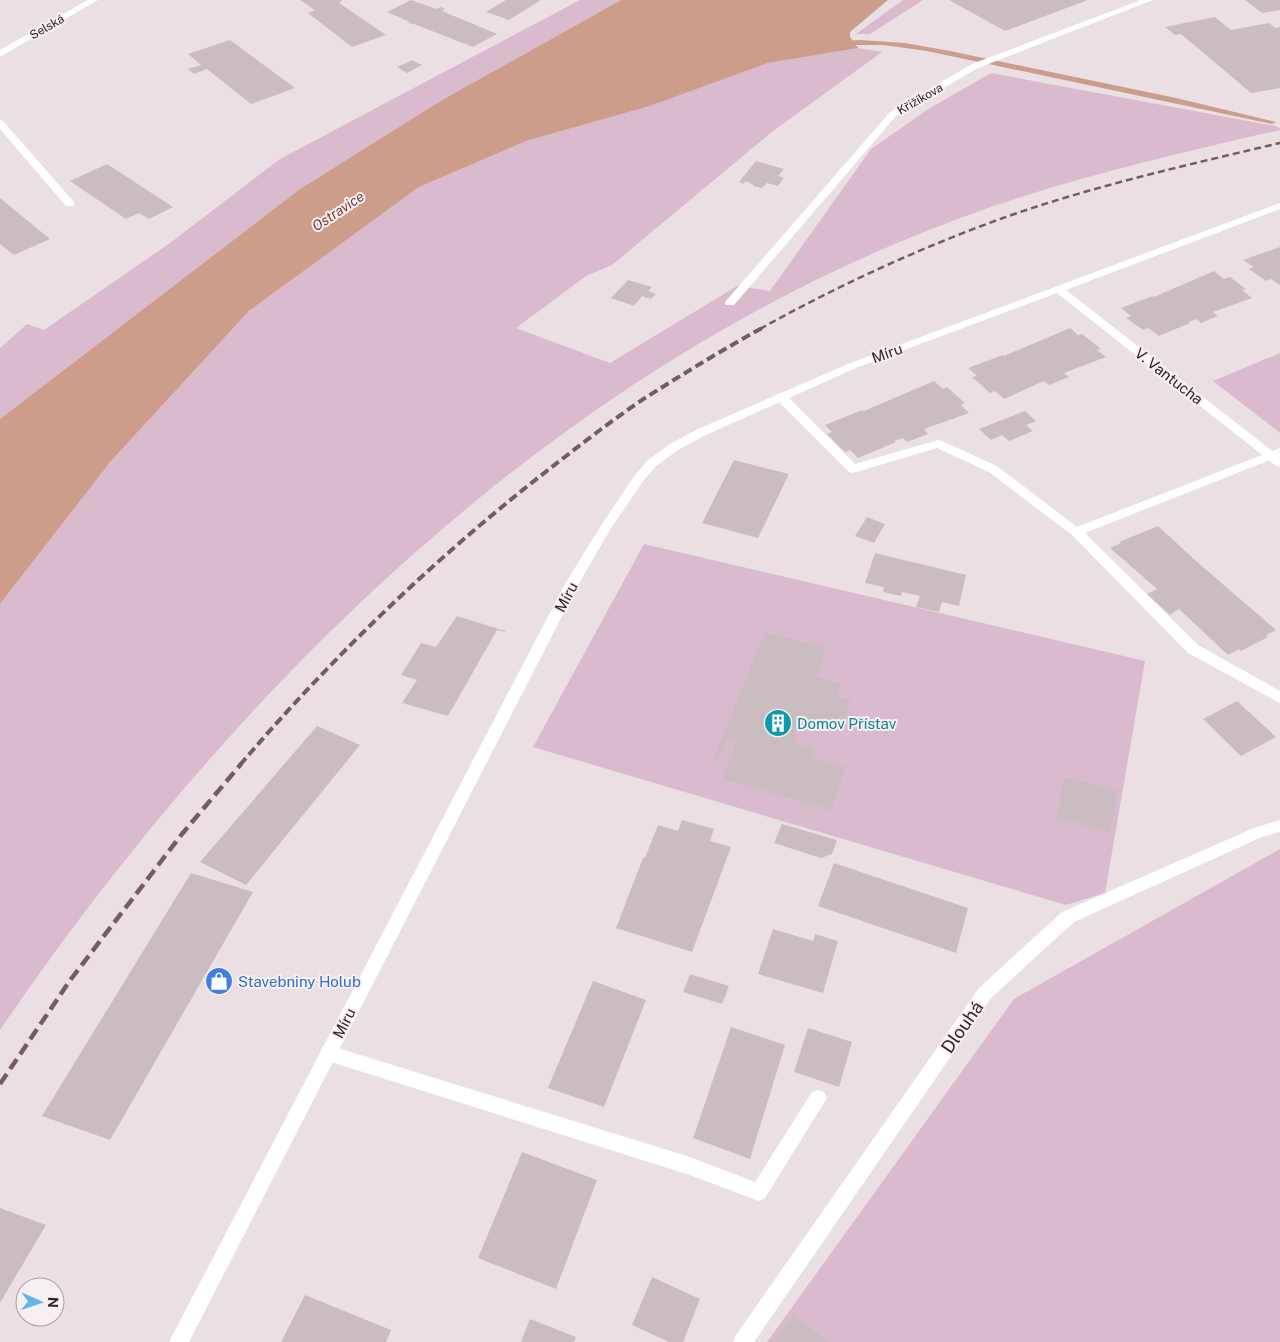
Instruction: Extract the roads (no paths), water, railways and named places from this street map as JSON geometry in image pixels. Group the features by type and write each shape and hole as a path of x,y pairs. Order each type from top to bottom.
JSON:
{"street":[{"name":"Selská","path":"0,54 94,0"},
{"name":"Křižíkova","path":"730,303 893,114 975,66 1149,0"},
{"path":"0,123 70,204"},
{"name":"Míru","path":"179,1342 572,584 606,527 639,478 652,463 674,447 702,432 852,366 1280,206"},
{"name":"V. Vantucha","path":"1058,289 1277,457"},
{"path":"781,397 853,469 938,444 993,469 1076,532 1193,649 1280,698"},
{"path":"1076,532 1277,457"},
{"name":"Dlouhá","path":"743,1342 985,993 1068,917 1259,832 1280,826"},
{"path":"328,1053 690,1166 759,1192 818,1098"}],"water":[{"name":"Ostravice","path":"621,0 888,0 850,32 850,37 858,48 768,63 650,106 526,141 419,187 249,311 111,461 0,604 0,419 300,189 442,100"}],"waterway":[{"path":"838,43 883,43 950,53 1144,93 1272,122"}],"railway":[{"path":"760,329 818,298 879,269 1003,218 1106,186 1280,143"},
{"path":"240,765 348,647 426,573 506,503 633,406 762,328"},
{"path":"0,1084 71,979 182,834 241,764"}],"place":[{"name":"Domov Přístav","path":"778,723"},
{"name":"Stavebniny Holub","path":"219,981"}]}
